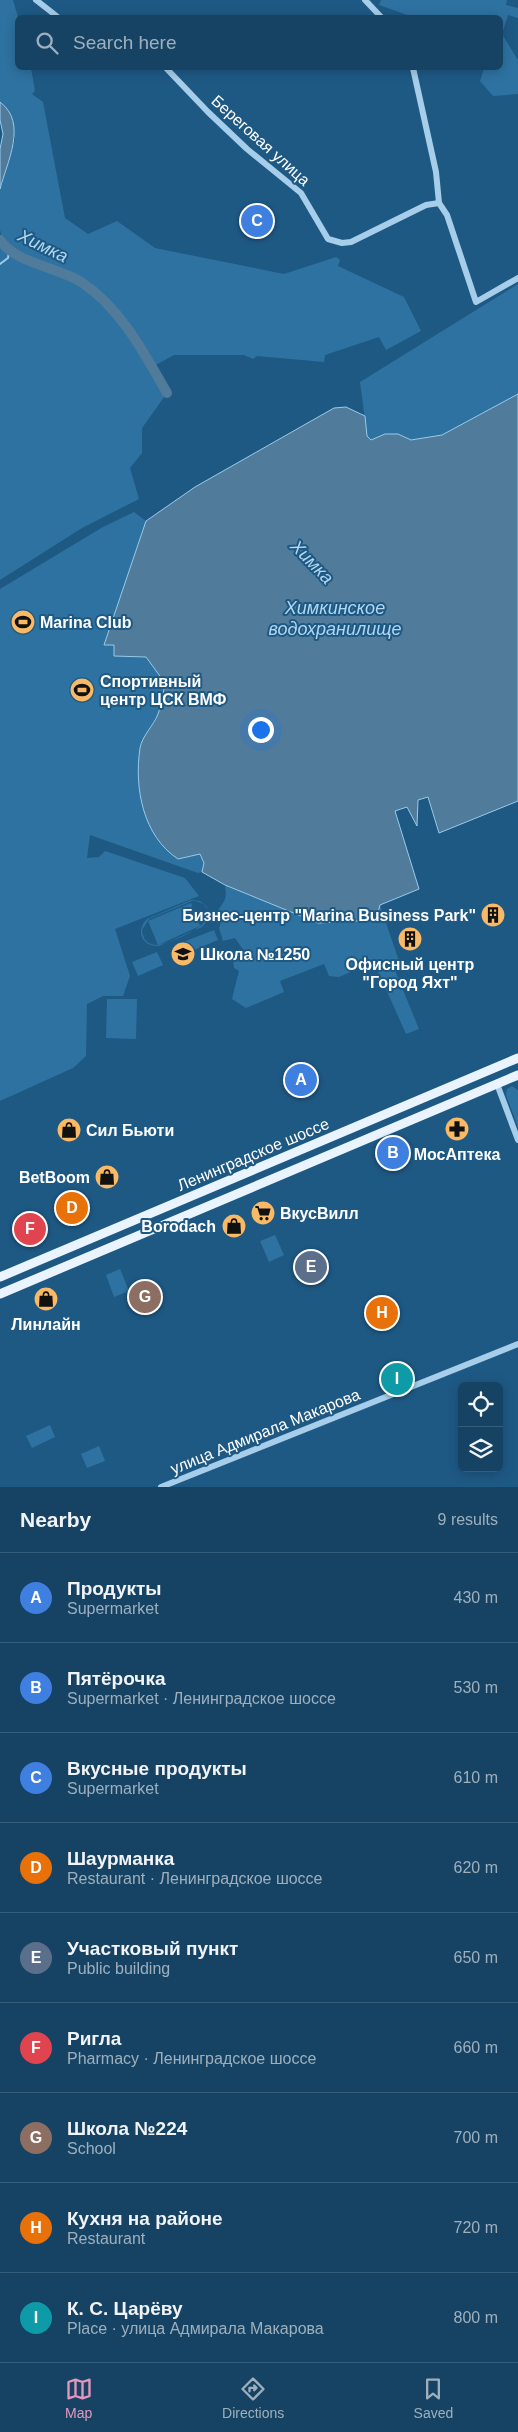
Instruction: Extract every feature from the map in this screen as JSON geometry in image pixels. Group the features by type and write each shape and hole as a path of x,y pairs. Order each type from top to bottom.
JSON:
{"main road":[{"name":"Ленинградское шоссе","path":"0,1276 518,1058"},
{"name":"Ленинградское шоссе","path":"0,1294 518,1075"}],"street":[{"path":"36,0 55,15"},
{"path":"365,0 379,15"},
{"name":"Береговая улица","path":"168,70 247,149 301,193 321,230 330,240 342,243 351,242 426,205 439,203"},
{"path":"413,70 436,172 439,203 447,215 476,302 518,278"},
{"path":"498,1084 518,1140"},
{"path":"0,1300 12,1289"},
{"name":"улица Адмирала Макарова","path":"161,1487 518,1344"}],"shaded area":[{"path":"0,0 13,0 17,15 15,15 15,70 31,70 35,91 32,94 43,102 65,218 88,234 117,221 155,248 284,274 336,257 340,260 338,266 404,297 421,331 386,350 379,337 325,355 324,362 257,356 253,359 244,355 174,355 152,367 167,393 142,428 142,453 130,468 139,499 82,528 0,580 0,247 4,246 0,230 0,189 15,139 3,104 0,102"},
{"path":"381,0 507,0 506,5 518,8 518,18 508,15 503,31 503,15 407,15 379,5"},
{"path":"503,36 518,60 518,94 493,96 480,81 483,70 503,70"},
{"path":"518,284 518,394 442,435 411,440 398,434 385,434 371,440 367,436 360,382"},
{"path":"134,512 146,521 104,645 114,645 115,656 146,657 165,683 158,714 140,746 178,859 200,854 204,863 202,872 198,873 90,835 87,858 99,857 105,851 185,878 199,896 115,929 130,976 123,996 103,996 87,1004 86,1056 73,1068 0,1101 0,589 103,527"},
{"path":"225,885 318,923 380,905 400,964 396,973 419,1029 406,1034 374,962 339,977 329,976 324,964 280,981 284,992 246,1008 232,999 239,971 234,968 233,961 236,957 243,959 245,952 235,938 223,941 219,928 222,919 217,912 225,900"},
{"path":"191,900 200,901 207,907 207,912 203,904 192,901 149,919 142,930 144,937 149,943 154,945 168,942 159,946 148,944 142,937 141,928 147,919"},
{"path":"191,903 200,926 158,945 148,921"},
{"path":"208,915 208,920 202,927 193,931 200,927"},
{"path":"214,930 218,940 182,955 178,944"},
{"path":"157,952 163,965 138,976 132,962"},
{"path":"107,999 137,999 136,1039 106,1038"},
{"path":"512,1086 518,1090 518,1127 506,1095 507,1089"},
{"path":"275,1235 284,1255 269,1262 260,1241"},
{"path":"120,1269 129,1291 114,1297 106,1275"},
{"path":"50,1425 55,1437 32,1448 26,1436"},
{"path":"99,1446 105,1461 87,1468 81,1454"}],"water":[{"path":"0,102 8,111 13,121 14,132 13,143 0,189 0,149 3,134 0,120"},
{"name":"Химкинское водохранилище","path":"518,394 518,801 439,833 428,797 418,800 417,826 407,807 395,811 419,889 380,905 376,920 318,923 225,885 202,872 204,863 200,854 178,859 156,838 149,824 140,795 138,779 141,744 158,714 165,683 146,657 114,656 114,645 104,645 146,521 195,487 334,408 346,407 365,416 367,436 371,440 385,434 398,434 411,440 442,435"}],"waterway":[{"name":"Химка","path":"0,240 16,254 71,277 95,293 120,318 167,393"},
{"path":"0,264 8,258 9,252"}],"place":[{"name":"Вкусные продукты","path":"257,221"},
{"name":"Marina Club","path":"23,622"},
{"name":"Спортивный центр ЦСК ВМФ","path":"82,690"},
{"name":"Бизнес-центр \"Marina Business Park\"","path":"493,915"},
{"name":"Офисный центр \"Город Яхт\"","path":"410,939"},
{"name":"Школа №1250","path":"183,954"},
{"name":"Продукты","path":"301,1080"},
{"name":"МосАптека","path":"457,1129"},
{"name":"Сил Бьюти","path":"69,1130"},
{"name":"Пятёрочка","path":"393,1153"},
{"name":"BetBoom","path":"107,1177"},
{"name":"Шаурманка","path":"72,1208"},
{"name":"ВкусВилл","path":"263,1213"},
{"name":"Borodach","path":"234,1226"},
{"name":"Ригла","path":"30,1229"},
{"name":"Участковый пункт","path":"311,1267"},
{"name":"Школа №224","path":"145,1297"},
{"name":"Линлайн","path":"46,1299"},
{"name":"Кухня на районе","path":"382,1313"},
{"name":"К. С. Царёву","path":"397,1379"}]}
